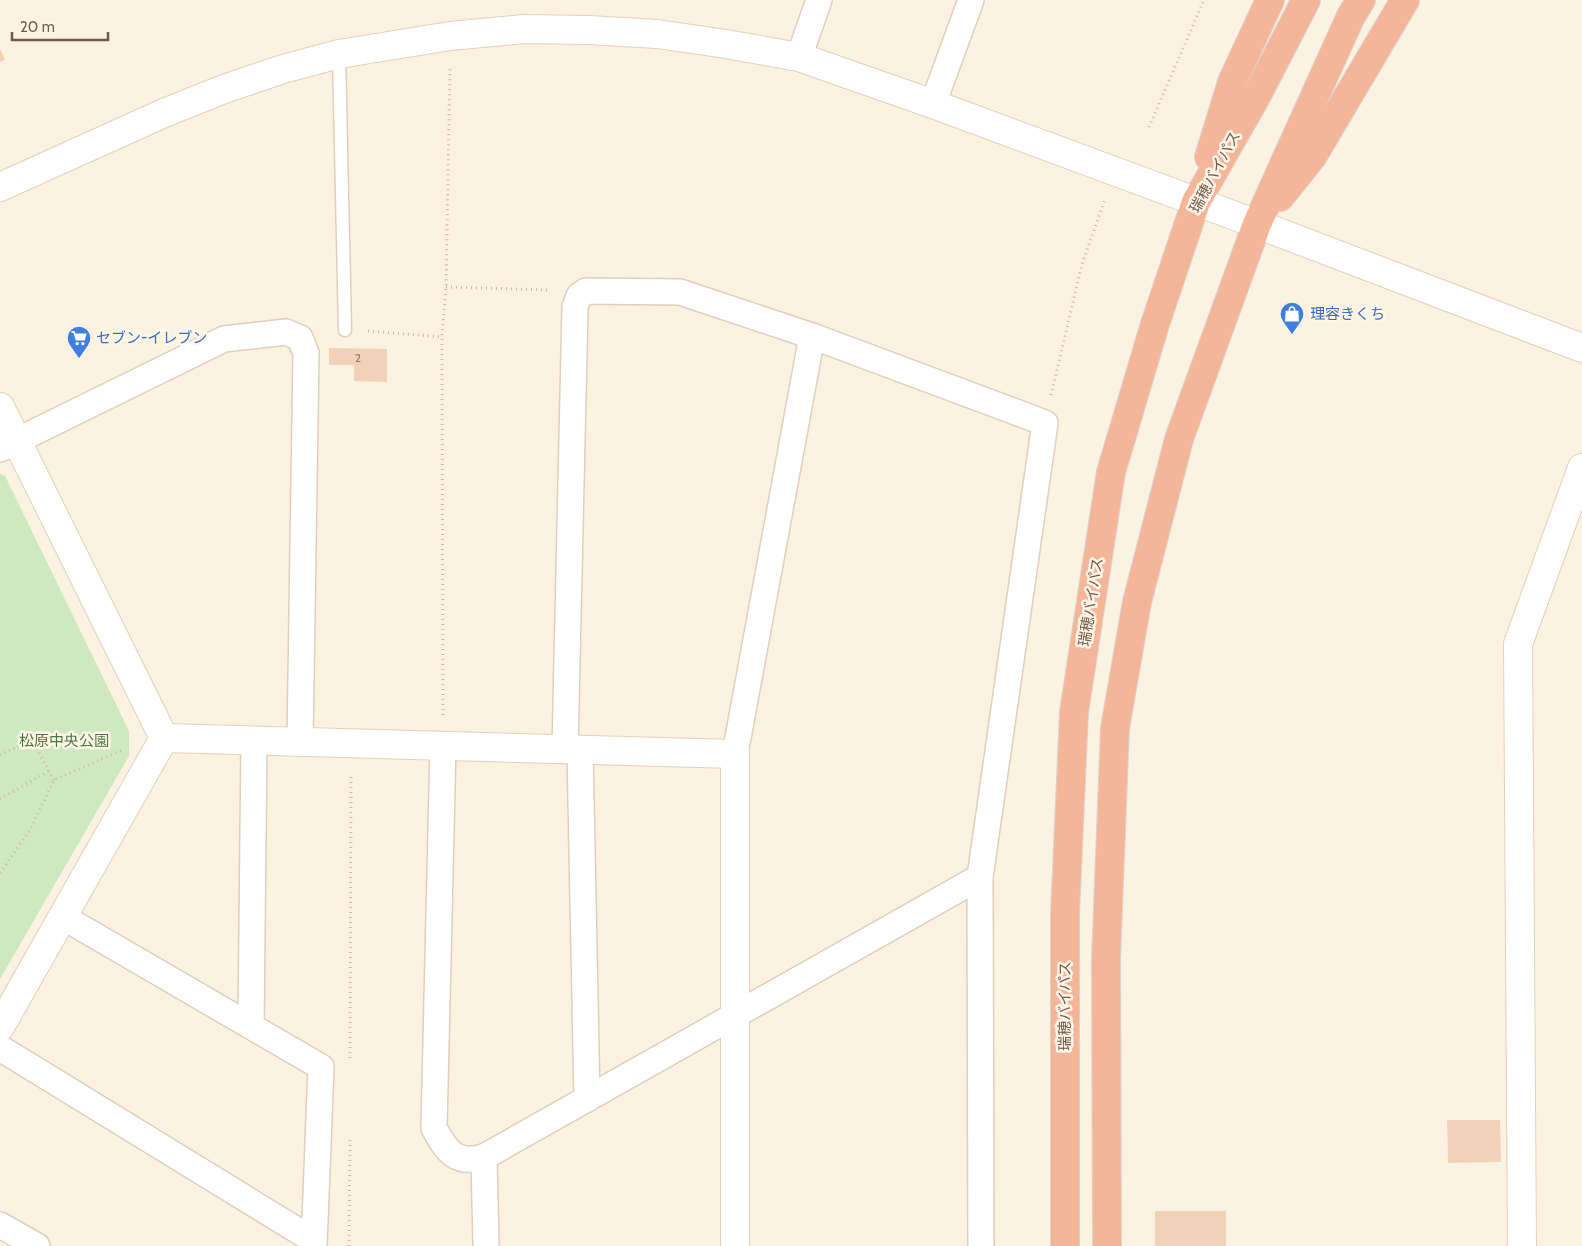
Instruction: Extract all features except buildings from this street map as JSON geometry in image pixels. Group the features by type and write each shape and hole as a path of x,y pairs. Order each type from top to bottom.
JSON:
{"highway":[{"path":"1196,202 1232,82 1270,0"},
{"name":"瑞穂バイパス","path":"1065,1246 1065,914 1074,712 1111,472 1155,324 1196,202 1257,95 1306,0"},
{"path":"1107,1246 1106,959 1115,728 1137,602 1179,439 1257,224 1351,16 1361,0"},
{"path":"1257,224 1312,158 1404,0"}],"street":[{"path":"799,57 819,0"},
{"path":"933,104 971,0"},
{"path":"0,187 206,96 283,69 339,54 450,36 524,29 657,34 799,57 933,104 1257,224 1582,348"},
{"path":"587,1099 572,750 576,307 579,296 586,291 680,292 812,336 1044,423 980,878 981,1246"},
{"path":"8,445 224,339 286,332 300,338 306,353 300,742"},
{"path":"735,1246 735,754 812,336"},
{"path":"0,407 8,445 163,735"},
{"path":"1522,1246 1518,644 1582,468"},
{"path":"163,735 300,742 735,754"},
{"path":"0,1027 163,735"},
{"path":"251,1026 254,740"},
{"path":"443,746 434,1128 442,1144 454,1157 473,1160 484,1157 980,878"},
{"path":"0,1048 310,1244 321,1066 62,917"},
{"path":"484,1157 486,1246"},
{"path":"0,1225 37,1246"}],"lane":[{"path":"339,54 345,330"}],"path":[{"path":"1150,127 1204,0"},
{"path":"443,746 442,336 446,287 450,36"},
{"path":"1044,423 1082,264 1115,172"},
{"path":"446,287 586,291"},
{"path":"0,873 30,830 54,780 163,735"},
{"path":"0,755 32,740 54,780"},
{"path":"350,1059 352,743"},
{"path":"0,799 49,771"},
{"path":"350,1128 350,1246"}],"green space":[{"name":"松原中央公園","path":"0,474 5,476 129,731 129,756 0,979"}],"place":[{"name":"理容きくち","path":"1292,335"},
{"name":"セブン-イレブン","path":"79,359"}]}
